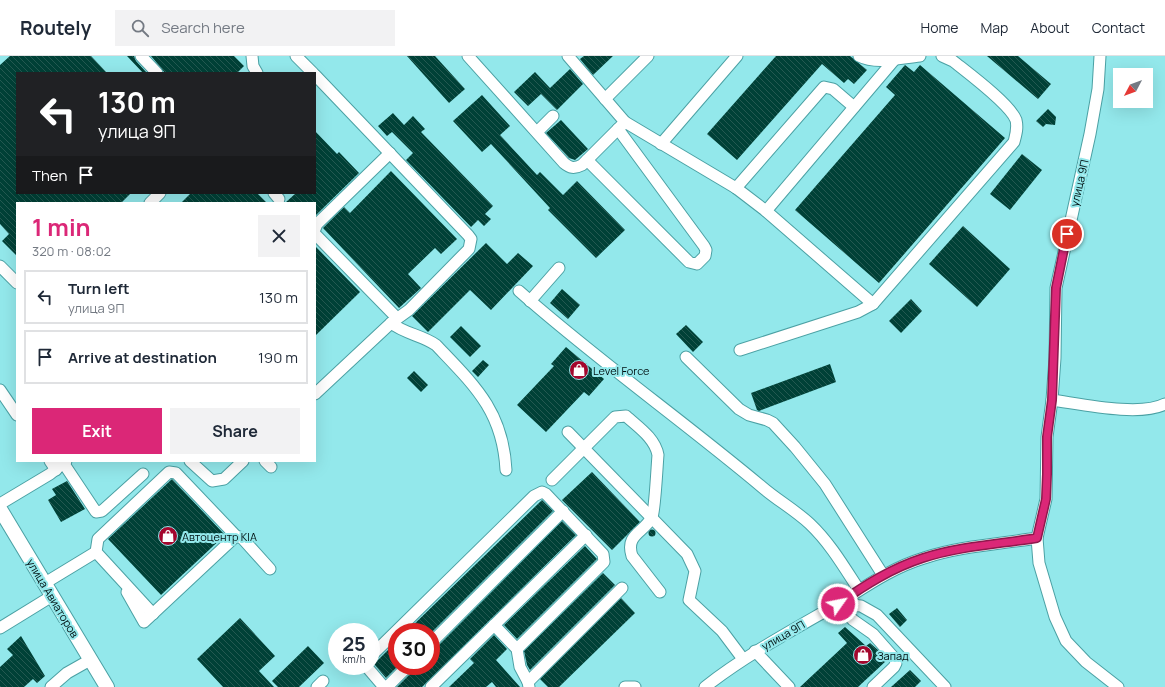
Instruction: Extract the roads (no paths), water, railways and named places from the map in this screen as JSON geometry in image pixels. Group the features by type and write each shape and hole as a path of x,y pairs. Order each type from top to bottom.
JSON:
{"main road":[{"name":"улица Авиаторов","path":"0,509 107,687"}],"street":[{"path":"141,56 156,72"},
{"path":"252,56 253,66 256,72"},
{"path":"296,56 312,72"},
{"path":"468,56 569,168 576,168 587,160 622,126"},
{"path":"605,99 648,56"},
{"path":"661,144 737,56"},
{"path":"859,56 867,60 878,61 920,56"},
{"path":"740,350 858,312 873,304 1014,142 1017,130 1016,120 1008,108 953,61 942,56"},
{"name":"улица 9П","path":"705,687 755,651 838,604 883,575 908,563 948,551 1037,538 1046,499 1047,437 1052,400 1056,288 1090,134 1098,89 1100,56"},
{"path":"766,211 895,59"},
{"path":"572,60 605,99 704,246 706,250 705,256 697,264 689,262 587,160"},
{"path":"316,76 471,239 469,248 408,310 394,320 316,393"},
{"path":"736,188 824,88 834,89 854,108"},
{"path":"537,132 553,116"},
{"path":"622,126 661,144 736,188 766,211 873,304"},
{"path":"316,226 390,153"},
{"path":"151,202 159,194"},
{"path":"316,235 394,320 400,330 430,341 436,345 485,399 502,437 506,470"},
{"path":"0,266 16,283"},
{"path":"530,301 560,268"},
{"path":"519,291 570,336 707,440 764,489 810,524 823,538 859,590"},
{"path":"686,357 739,409 749,415 767,420 779,428 825,484 883,575"},
{"path":"0,390 16,414"},
{"path":"1052,400 1148,410 1165,404"},
{"path":"552,480 610,420 620,415 626,416 651,438 657,448 658,455 652,517 632,539 630,550 632,556 660,592"},
{"path":"568,432 681,546 692,563 694,580 689,595 689,600 692,605 722,631 743,659"},
{"path":"191,462 212,481 224,479 242,462"},
{"path":"0,504 59,464 96,512 102,512 143,474"},
{"path":"96,552 98,539 165,474 173,472 176,473 236,536 242,538 270,569"},
{"path":"380,647 534,496 538,493 546,494 603,554 604,562 517,649"},
{"path":"440,634 563,511"},
{"path":"431,687 586,535"},
{"path":"96,552 114,571 144,622 236,536"},
{"path":"1037,538 1039,563 1055,617 1066,641 1086,662 1118,687"},
{"path":"44,583 96,552"},
{"path":"494,625 517,649 520,666 529,685 622,588"},
{"path":"0,628 52,596"},
{"path":"838,604 853,620 873,634 896,659 894,667 873,687"},
{"path":"838,604 862,606 877,615 945,687"},
{"path":"755,651 789,687"},
{"path":"51,687 67,673 90,660"},
{"path":"374,675 385,687 398,675"},
{"path":"625,687 635,687"}],"place":[{"name":"Level Force","path":"579,370"},
{"name":"Автоцентр KIA","path":"168,536"},
{"name":"Запад","path":"863,655"}]}
